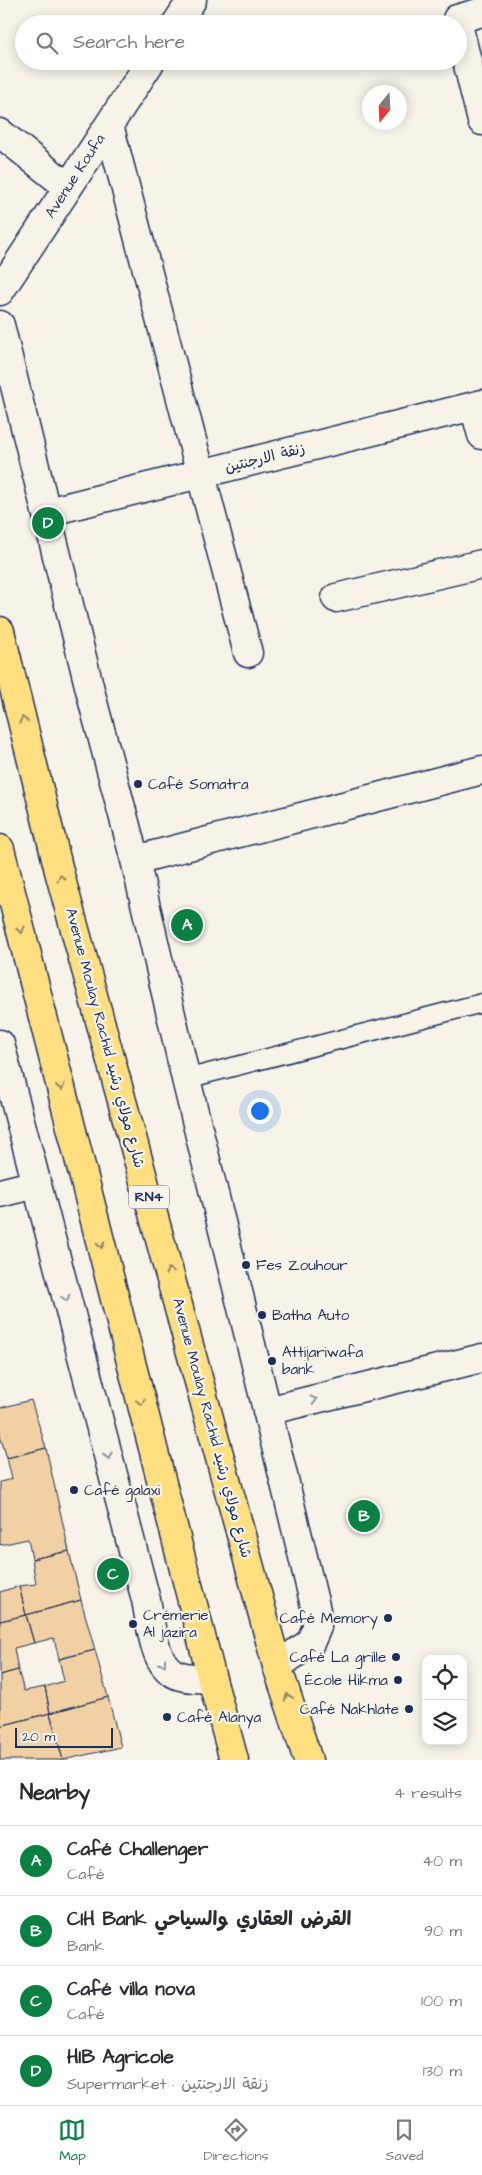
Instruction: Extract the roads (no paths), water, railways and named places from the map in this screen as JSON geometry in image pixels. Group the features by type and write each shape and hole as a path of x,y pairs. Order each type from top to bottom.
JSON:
{"main road":[{"name":"Avenue Moulay Rachid شارع مولاي رشيد","path":"0,631 60,875 277,1666 308,1760"},
{"path":"0,849 234,1760"}],"street":[{"path":"182,15 192,0"},
{"path":"467,46 482,121"},
{"name":"Avenue Koufa","path":"0,291 145,70"},
{"path":"109,125 248,653"},
{"path":"0,133 68,187"},
{"path":"0,325 94,706 135,860 186,1079 316,1610 317,1627 310,1643 277,1666"},
{"path":"478,405 482,435"},
{"name":"زنقة الارجنتين","path":"47,512 478,405"},
{"path":"336,598 482,564"},
{"path":"135,860 482,770"},
{"path":"0,1044 146,1600 158,1658 167,1669 180,1676 212,1679"},
{"path":"0,1193 36,1184"},
{"path":"267,1411 482,1358"}],"lane":[{"path":"186,1079 482,1003"}],"place":[{"name":"HIB Agricole","path":"48,523"},
{"name":"Café Somatra","path":"138,784"},
{"name":"Café Challenger","path":"187,925"},
{"name":"Fes Zouhour","path":"246,1265"},
{"name":"Batha Auto","path":"262,1315"},
{"name":"Attijariwafa bank","path":"272,1361"},
{"name":"Café galaxi","path":"74,1490"},
{"name":"CIH Bank القرض العقاري والسياحي","path":"364,1516"},
{"name":"Café villa nova","path":"113,1574"},
{"name":"Café Memory","path":"388,1618"},
{"name":"Crémerie Al jazira","path":"133,1624"},
{"name":"Café La grille","path":"396,1657"},
{"name":"École Hikma","path":"398,1680"},
{"name":"Café Nakhlate","path":"409,1709"},
{"name":"Café Alanya","path":"167,1717"}]}
